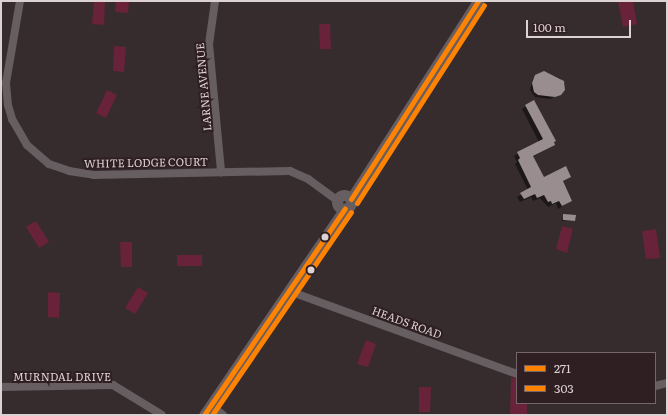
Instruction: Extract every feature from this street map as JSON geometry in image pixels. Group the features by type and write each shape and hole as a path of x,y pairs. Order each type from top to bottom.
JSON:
{"street":[{"name":"WHITE LODGE COURT","path":"20,1 8,69 7,99 12,119 27,145 37,155 60,168 82,174 290,171 343,200"},
{"name":"LARNE AVENUE","path":"215,1 209,44 221,172"},
{"path":"223,415 208,411 333,223 343,200 360,181 478,1"},
{"name":"HEADS ROAD","path":"289,291 516,374"},
{"path":"656,386 667,383"},
{"name":"MURNDAL DRIVE","path":"1,387 113,385 162,415"}],"shaded area":[{"path":"94,1 105,1 104,25 92,24"},
{"path":"116,1 129,1 128,13 115,12"},
{"path":"618,1 633,1 637,24 623,27"},
{"path":"319,24 330,24 331,49 320,49"},
{"path":"114,46 126,47 124,72 113,71"},
{"path":"107,90 117,95 106,118 96,113"},
{"path":"36,221 49,242 39,248 26,227"},
{"path":"562,226 573,229 567,253 556,249"},
{"path":"656,229 660,258 646,259 642,231"},
{"path":"120,242 132,242 132,267 121,267"},
{"path":"177,255 202,255 202,266 177,266"},
{"path":"138,287 148,293 135,314 125,308"},
{"path":"48,292 60,293 59,318 48,317"},
{"path":"366,340 376,344 368,367 357,364"},
{"path":"511,377 516,379 516,404 527,404 527,415 510,415"},
{"path":"419,387 431,387 430,412 419,412"}],"building":[{"path":"544,71 564,81 565,90 561,95 555,97 538,95 534,92 532,83 535,75"},
{"path":"534,100 556,141 554,142 555,145 533,156 544,177 566,166 571,177 563,181 572,201 562,206 559,201 552,204 551,201 548,202 544,195 537,198 535,194 524,199 520,193 531,187 518,160 520,158 517,152 543,139 525,105"},
{"path":"563,214 576,215 575,221 563,220"}],"transit line":[{"name":"271","path":"351,199 478,1"},
{"name":"303","path":"357,203 484,5"},
{"name":"271","path":"204,415 345,208"},
{"name":"303","path":"212,415 351,212"}]}
